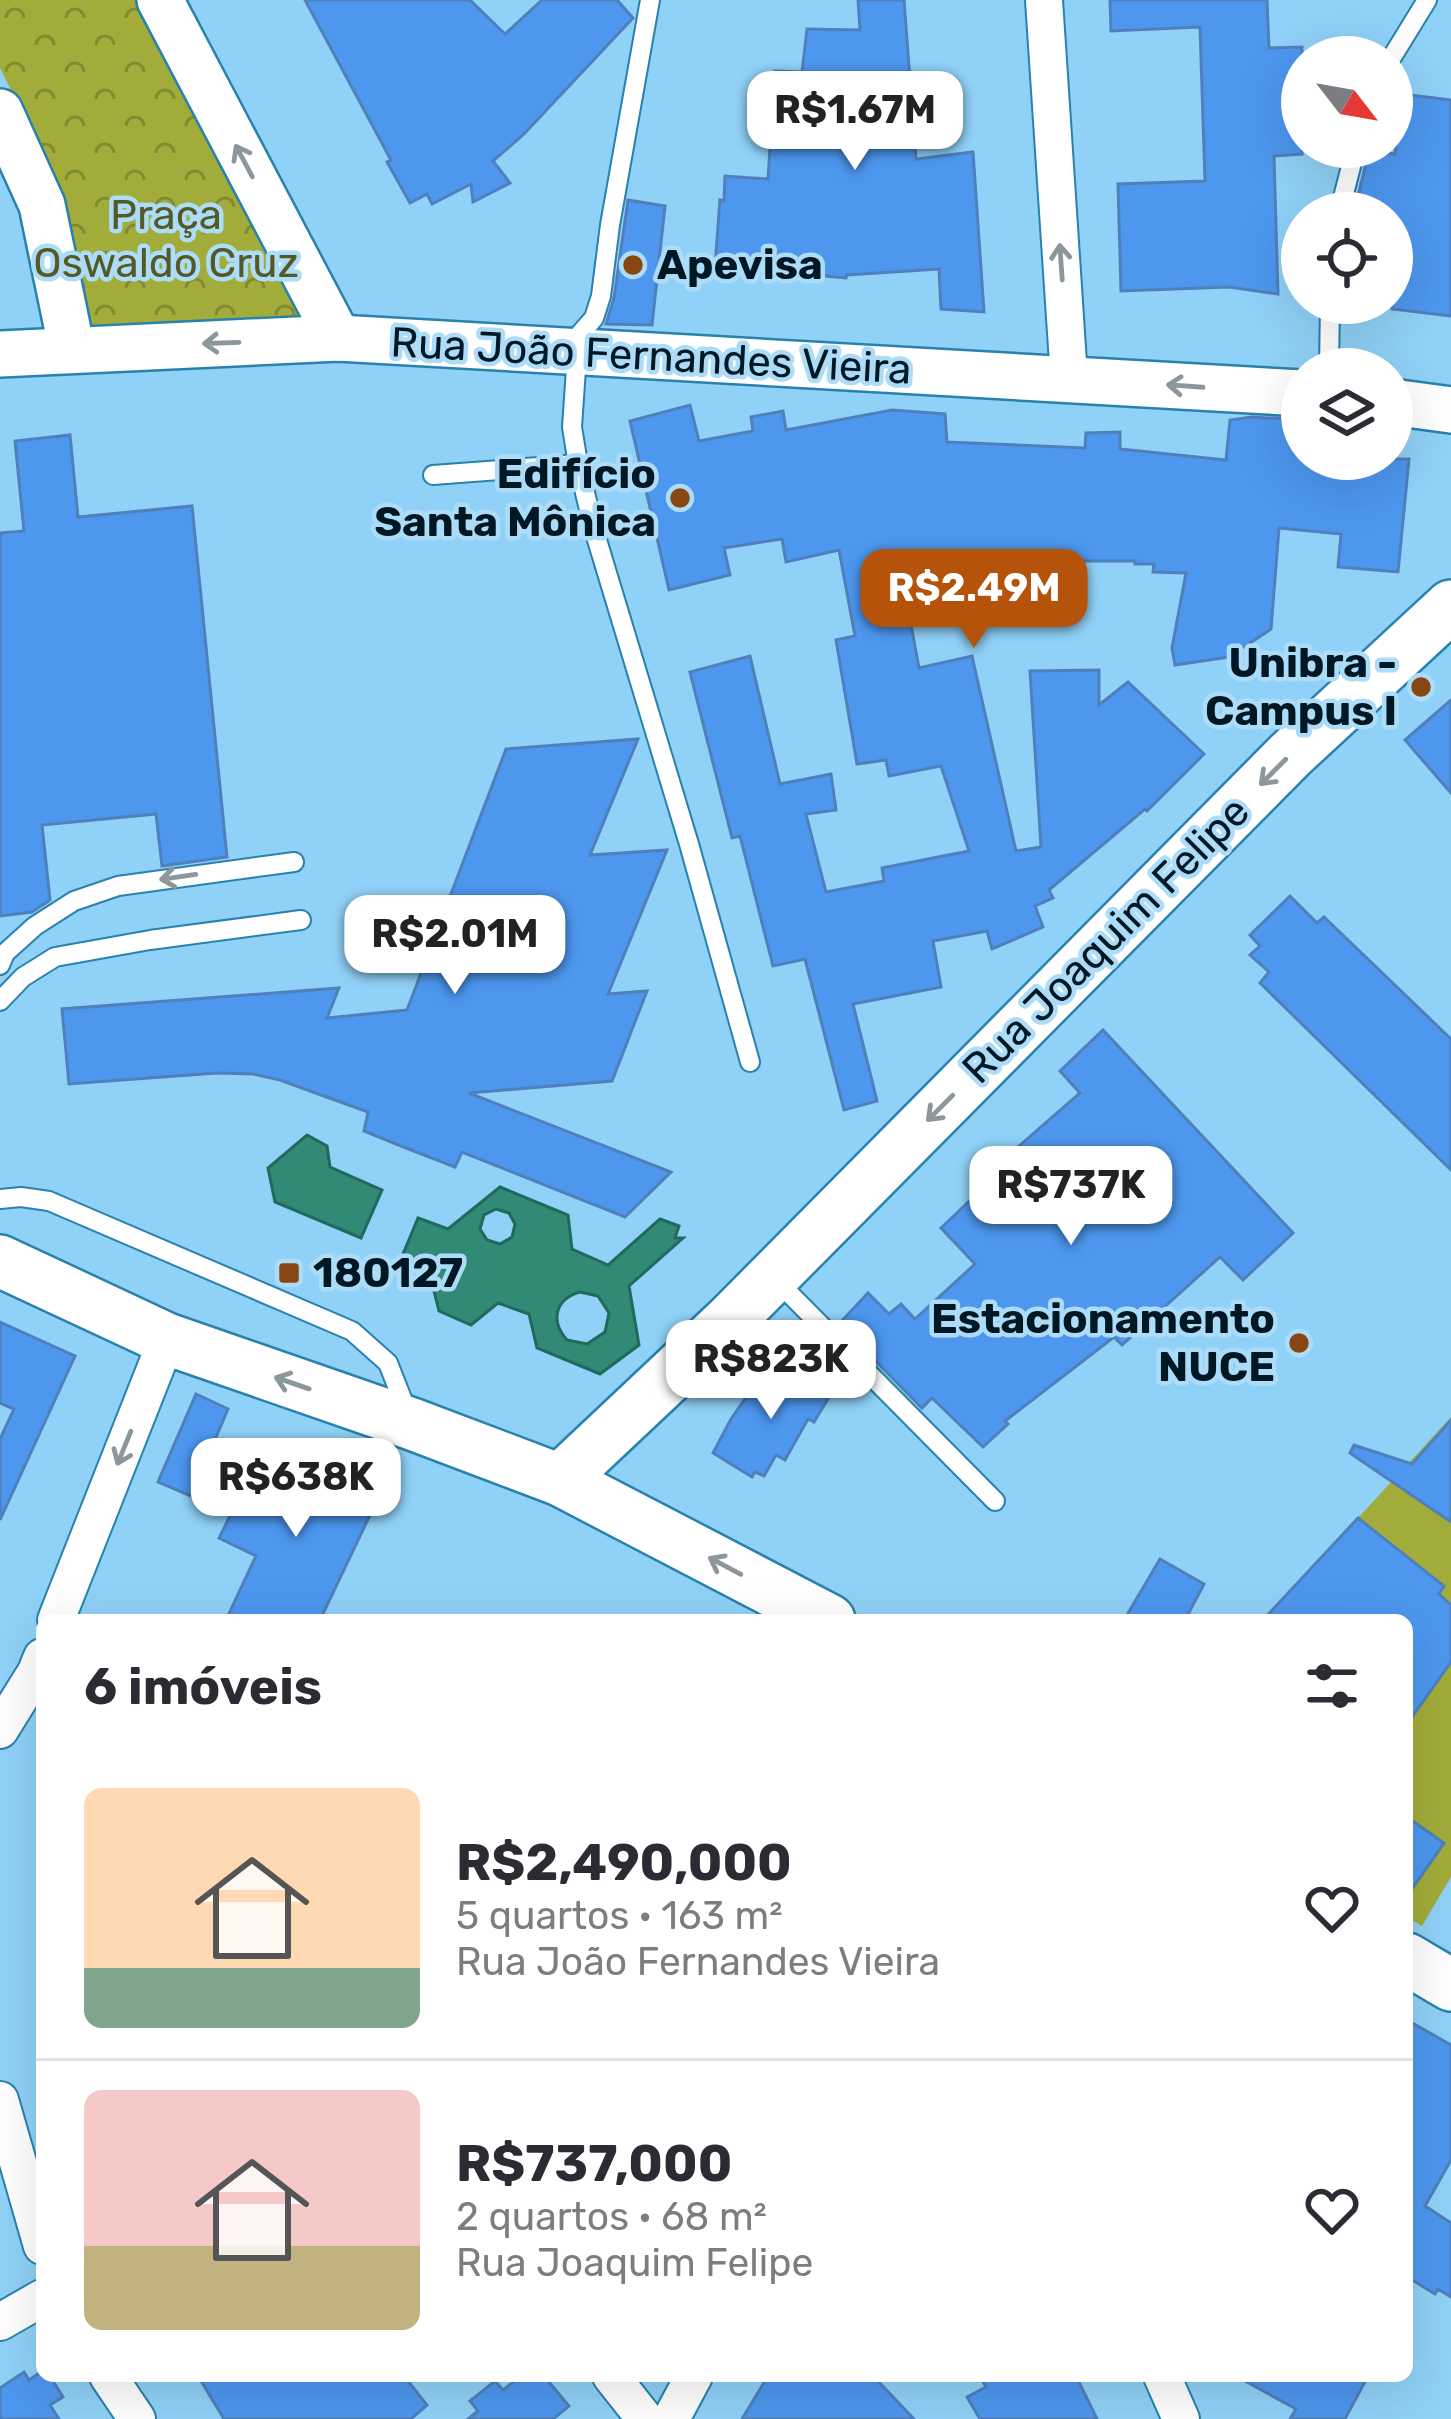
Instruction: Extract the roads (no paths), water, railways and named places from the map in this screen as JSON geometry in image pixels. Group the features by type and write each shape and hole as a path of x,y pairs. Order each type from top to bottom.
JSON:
{"main road":[{"name":"Rua Joaquim Felipe","path":"560,1480 772,1276 1290,755 1451,606"},
{"path":"0,1261 167,1340 560,1480 817,1614"},
{"path":"1413,1963 1451,1985"}],"street":[{"path":"160,0 338,338"},
{"path":"1044,0 1069,378"},
{"path":"0,112 42,205 72,350"},
{"name":"Rua João Fernandes Vieira","path":"0,354 338,338 1281,392"},
{"path":"1413,405 1451,410"},
{"path":"58,1614 167,1340"},
{"path":"0,1730 36,1675"},
{"path":"0,2099 36,2225"},
{"path":"0,2321 36,2301"},
{"path":"112,2382 137,2419"},
{"path":"615,2382 645,2419"},
{"path":"671,2419 691,2382"},
{"path":"1165,2382 1181,2419"}],"lane":[{"path":"650,0 601,296 594,318 580,334 572,427 594,530 750,1062"},
{"path":"1405,36 1426,0"},
{"path":"433,475 578,464"},
{"path":"0,965 5,953 34,926 74,901 118,886 294,862"},
{"path":"0,1001 23,977 55,957 301,920"},
{"path":"0,1182 0,1198 49,1201 352,1331 388,1363 412,1424"},
{"path":"772,1276 995,1502"}],"place":[{"name":"Apevisa","path":"633,265"},
{"name":"Edifício Santa Mônica","path":"680,498"},
{"name":"Unibra - Campus I","path":"1421,687"},
{"name":"180127","path":"289,1273"},
{"name":"Estacionamento NUCE","path":"1299,1343"}],"park label":[{"name":"Praça Oswaldo Cruz","path":"166,239"}]}
